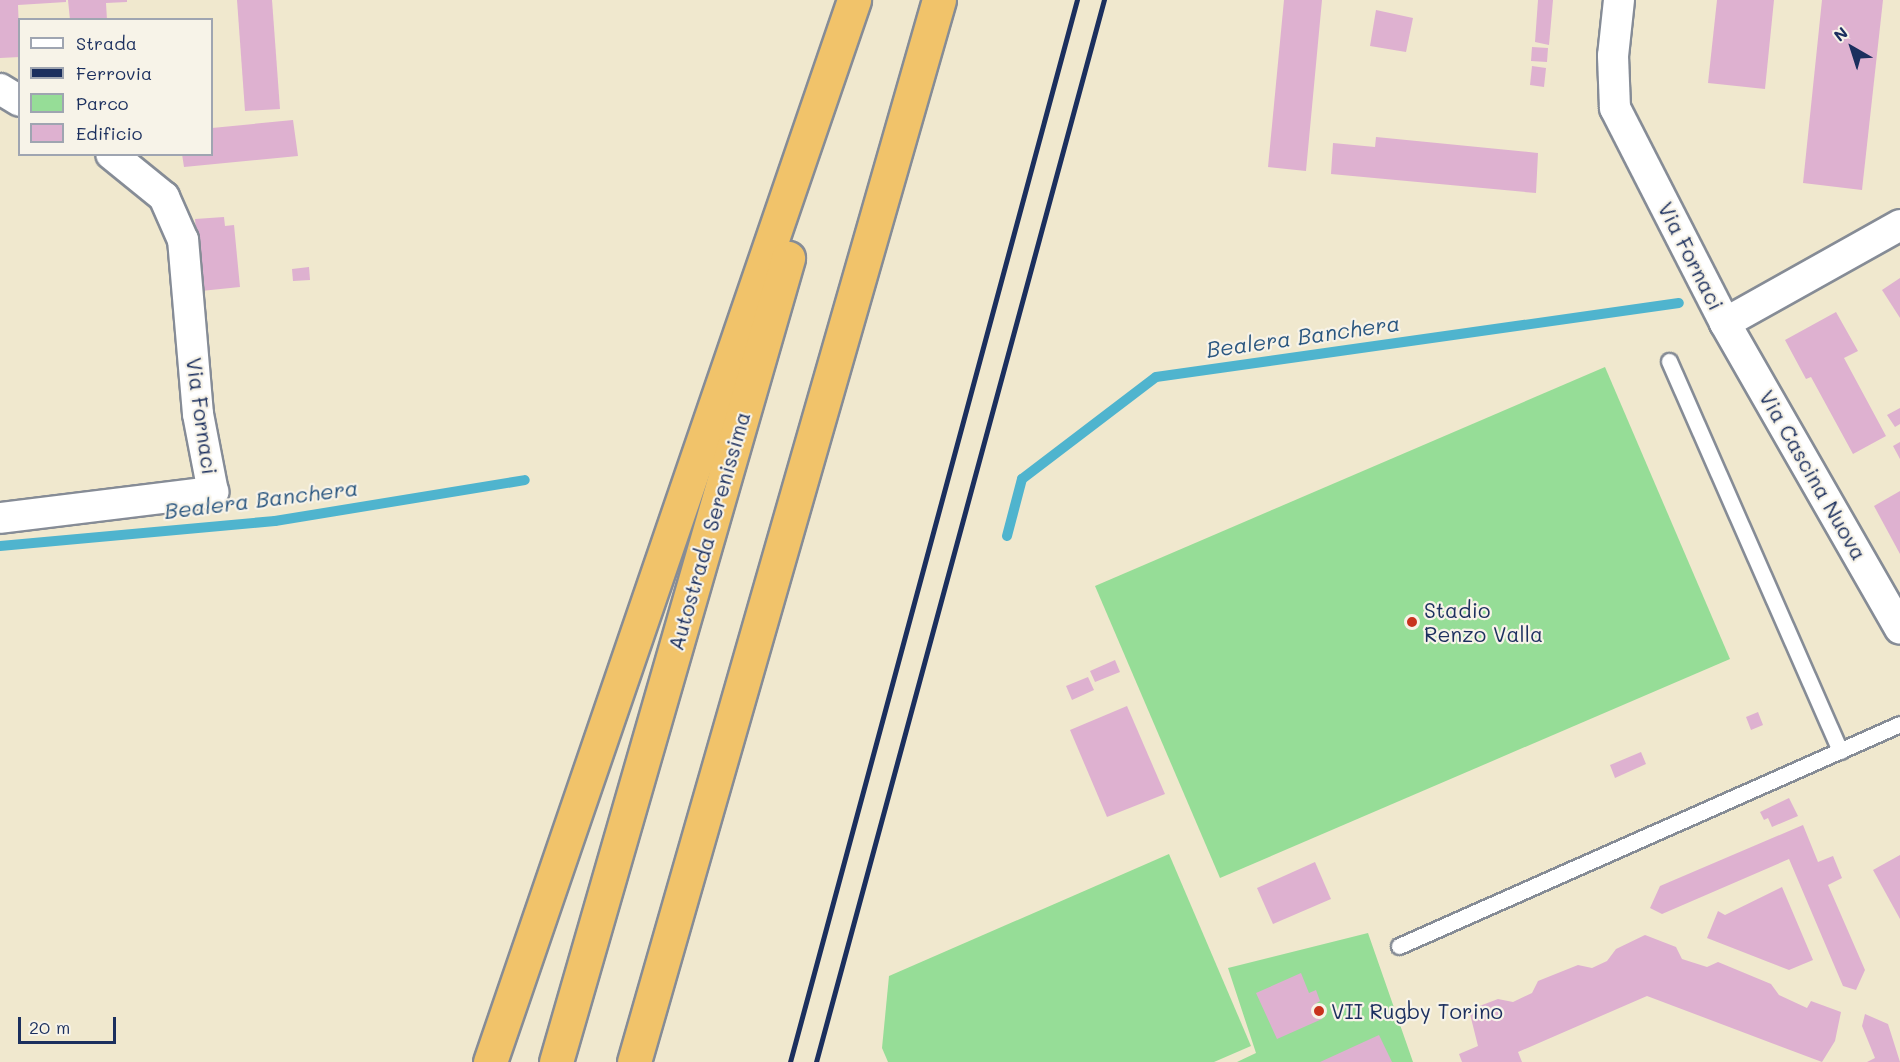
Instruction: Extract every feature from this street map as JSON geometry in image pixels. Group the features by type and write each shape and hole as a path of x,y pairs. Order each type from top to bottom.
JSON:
{"highway":[{"path":"490,1062 854,0"},
{"name":"Autostrada Serenissima","path":"556,1062 863,0"},
{"path":"634,1062 939,0"}],"street":[{"name":"Via Fornaci","path":"1620,0 1613,56 1615,108 1725,323 1900,225"},
{"path":"0,89 18,100"},
{"name":"Via Fornaci","path":"0,518 213,492 198,414 183,240 164,197 113,156"},
{"name":"Via Cascina Nuova","path":"1725,323 1900,628"}],"lane":[{"path":"1669,361 1840,751"},
{"path":"1399,946 1900,724"}],"green space":[{"name":"Stadio Renzo Valla","path":"1605,367 1730,659 1220,878 1095,586"},
{"path":"1169,854 1251,1046 1214,1062 888,1062 882,1048 889,976"},
{"name":"VII Rugby Torino","path":"1368,933 1413,1062 1237,1062 1256,1053 1228,968"}],"building":[{"path":"0,0 66,0 66,2 18,5 18,57 0,58"},
{"path":"68,0 127,0 127,2 106,3 107,18 70,18"},
{"path":"237,0 272,0 280,109 245,111"},
{"path":"1284,0 1322,0 1306,171 1268,167"},
{"path":"1538,0 1553,0 1549,45 1535,42"},
{"path":"1717,0 1774,0 1765,89 1708,83"},
{"path":"1822,0 1883,0 1862,190 1803,183"},
{"path":"1376,10 1413,18 1406,52 1370,46"},
{"path":"1532,47 1548,48 1547,62 1531,61"},
{"path":"1532,66 1546,68 1544,87 1530,85"},
{"path":"293,120 298,156 184,167 182,156 213,156 213,128"},
{"path":"1376,137 1538,153 1536,193 1331,174 1333,143 1375,147"},
{"path":"224,217 225,226 234,225 240,287 201,291 195,219"},
{"path":"309,267 310,280 293,281 292,269"},
{"path":"1900,278 1900,318 1882,290"},
{"path":"1836,312 1858,351 1844,358 1886,436 1853,454 1811,377 1806,379 1785,340"},
{"path":"1900,408 1900,424 1895,427 1887,415"},
{"path":"1900,442 1900,459 1893,446"},
{"path":"1900,491 1900,554 1874,506"},
{"path":"1115,660 1120,672 1095,682 1090,671"},
{"path":"1088,677 1094,690 1072,700 1066,686"},
{"path":"1127,706 1165,794 1107,817 1070,730"},
{"path":"1758,712 1763,725 1751,730 1746,717"},
{"path":"1641,752 1646,764 1615,778 1610,765"},
{"path":"1789,798 1798,816 1772,827 1768,818 1764,820 1760,812"},
{"path":"1803,825 1818,862 1833,856 1842,878 1828,885 1865,970 1856,990 1843,986 1789,859 1662,914 1650,908 1660,886"},
{"path":"1900,855 1900,919 1873,870"},
{"path":"1315,862 1331,899 1273,924 1257,888"},
{"path":"1782,887 1813,960 1789,970 1707,938 1718,911 1725,915"},
{"path":"1645,935 1676,947 1682,959 1707,967 1718,962 1771,984 1779,995 1807,1008 1811,1001 1841,1012 1835,1041 1822,1062 1647,996 1518,1052 1522,1062 1462,1062 1459,1054 1478,1046 1469,1010 1498,999 1513,1002 1532,993 1538,981 1578,965 1592,968 1607,961 1616,949"},
{"path":"1301,973 1309,993 1316,990 1320,1001 1315,1004 1322,1019 1277,1039 1256,993"},
{"path":"1865,1014 1888,1024 1900,1062 1867,1062 1875,1058 1862,1026"},
{"path":"1379,1035 1392,1062 1320,1062"}],"waterway":[{"name":"Bealera Banchera","path":"1007,536 1022,479 1156,377 1679,303"},
{"name":"Bealera Banchera","path":"0,546 275,521 525,480"}],"railway":[{"path":"790,1062 1077,0"},
{"path":"816,1062 1104,0"}],"place":[{"name":"Stadio Renzo Valla","path":"1412,622"},
{"name":"VII Rugby Torino","path":"1319,1011"}]}
